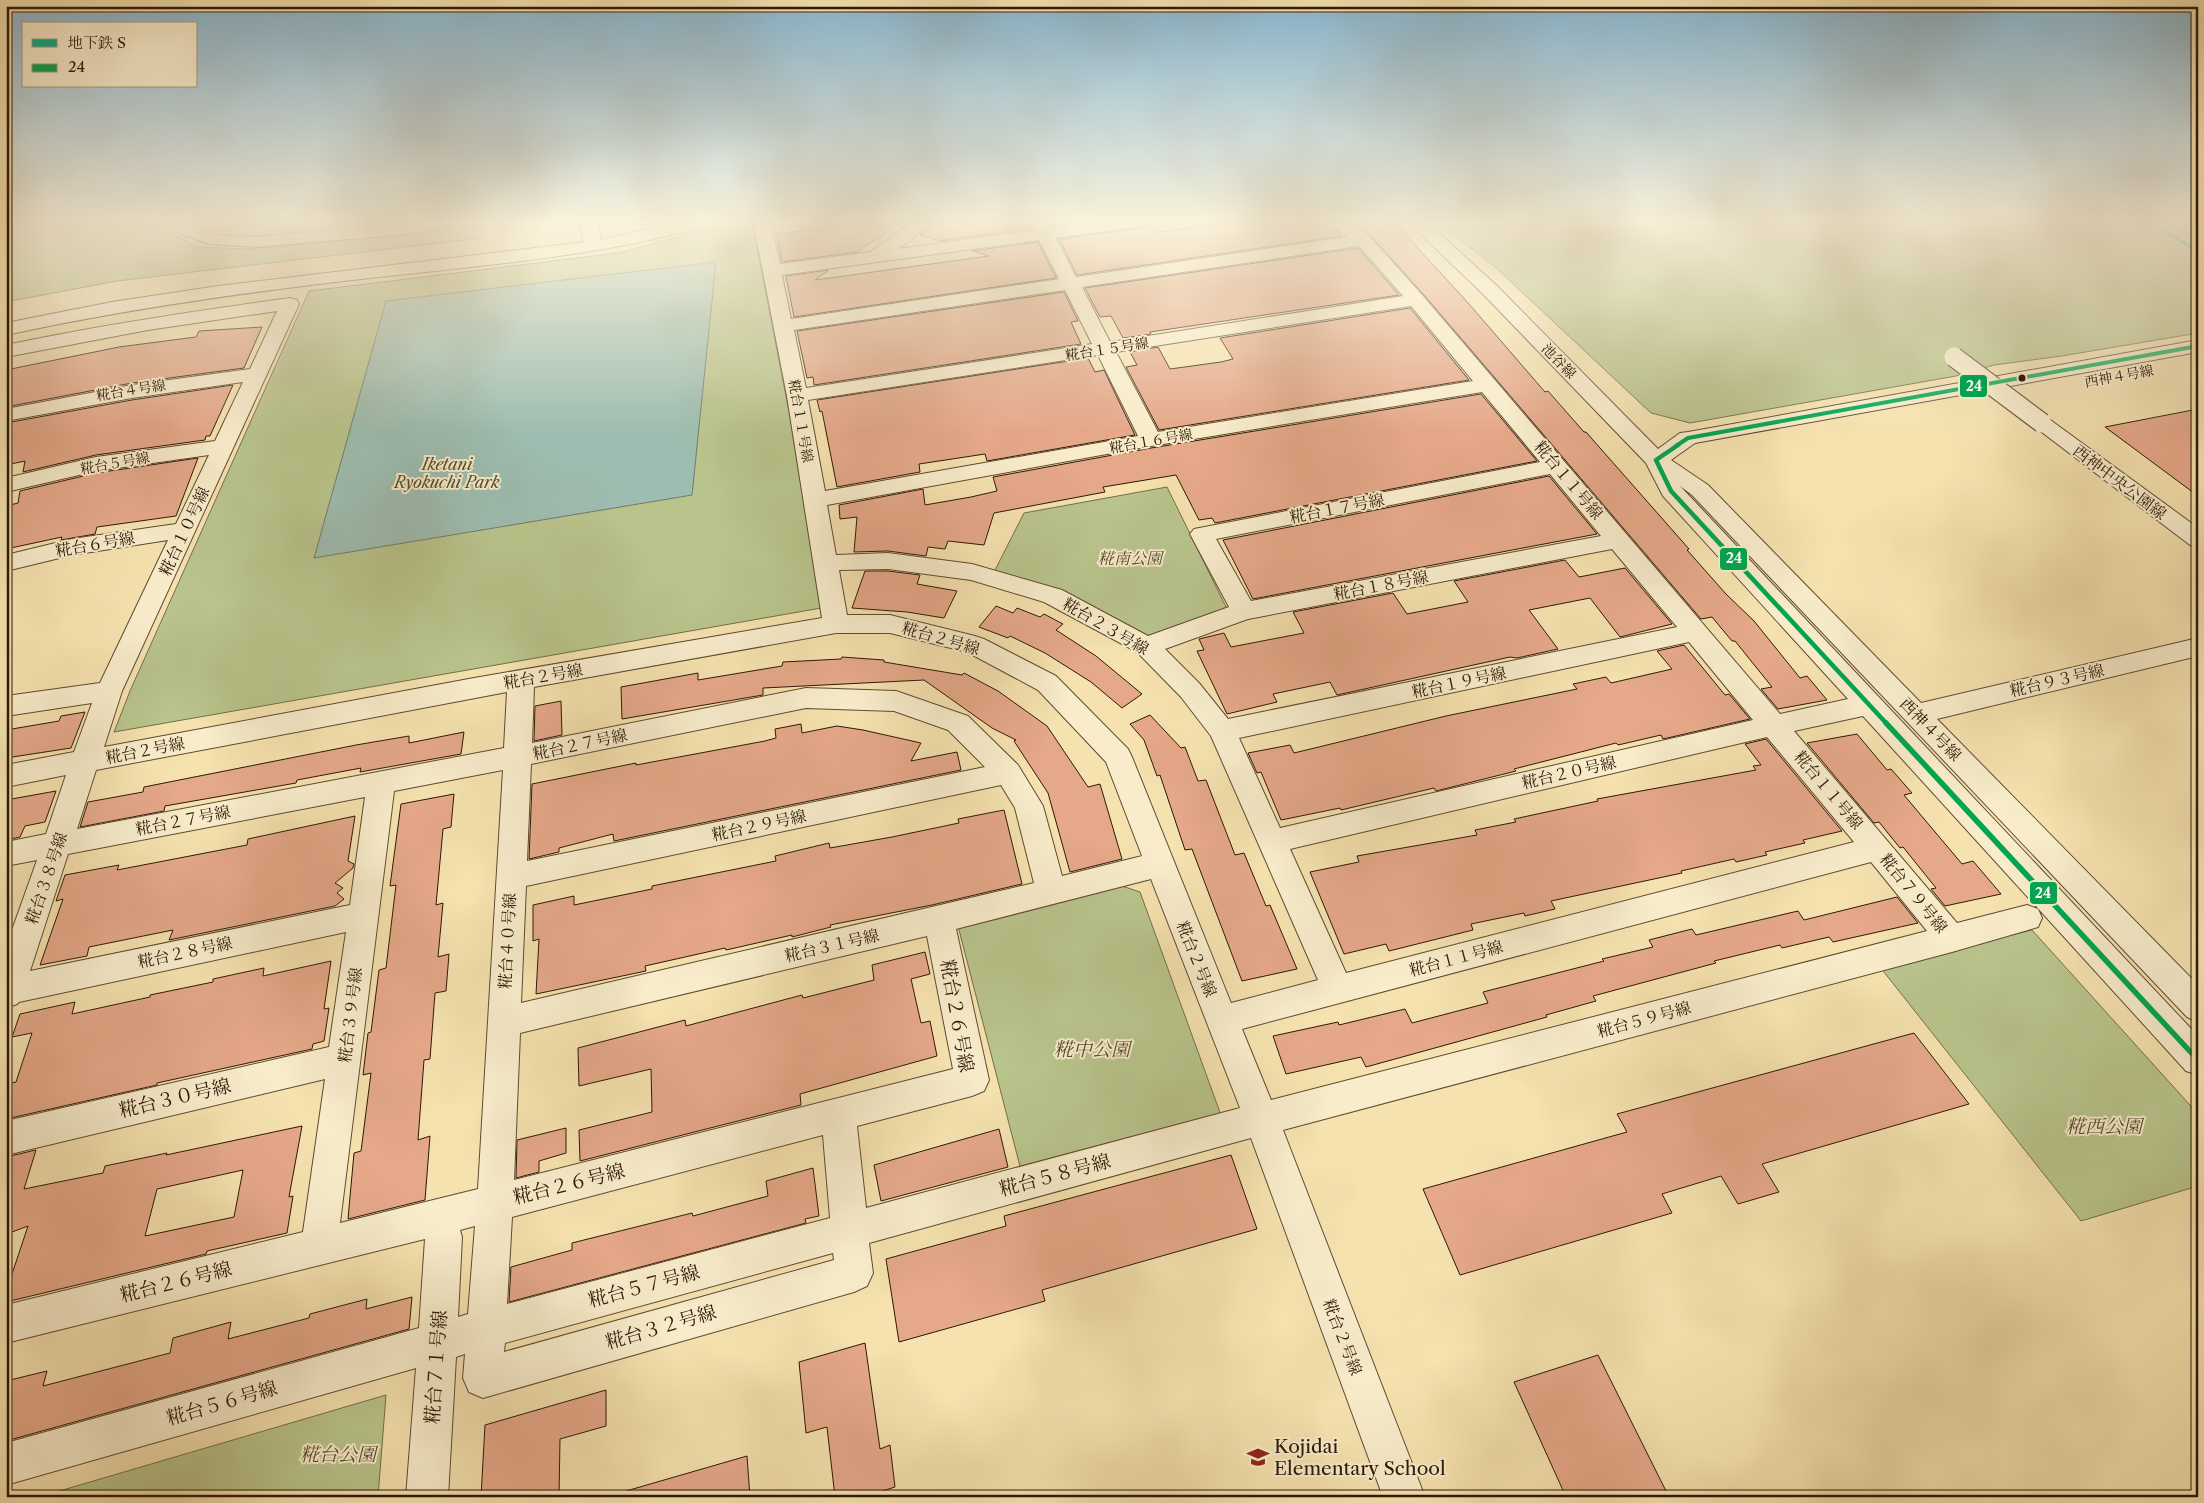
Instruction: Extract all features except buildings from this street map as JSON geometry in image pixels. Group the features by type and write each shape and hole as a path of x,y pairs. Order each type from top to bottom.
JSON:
{"street":[{"path":"6,319 143,292"},
{"path":"6,329 142,302 207,292"},
{"name":"糀台１１号線","path":"776,292 797,396 836,624"},
{"path":"783,326 1014,292"},
{"path":"1074,292 1151,440"},
{"name":"糀台１１号線","path":"1222,1020 1877,848 1409,292"},
{"name":"池谷線","path":"1493,292 1656,460"},
{"name":"糀台１５号線","path":"797,396 1104,350 1416,300"},
{"name":"糀台１０号線","path":"6,352 84,334 179,318 290,304 109,691 84,762"},
{"name":"西神４号線","path":"1656,460 1688,438 2198,346"},
{"name":"西神中央公園線","path":"1954,357 2198,540"},
{"name":"西神４号線","path":"1656,460 2198,362"},
{"name":"糀台４号線","path":"6,415 81,398 167,384 258,374"},
{"name":"糀台１６号線","path":"815,500 1151,440 1488,384"},
{"name":"糀台５号線","path":"6,485 96,464 224,446"},
{"name":"西神４号線","path":"1656,460 1671,491 1868,706 2198,1060"},
{"name":"西神４号線","path":"1656,460 1700,490 2198,1007"},
{"name":"糀台１７号線","path":"1244,611 1202,534 1557,466"},
{"name":"糀台６号線","path":"6,563 72,547 184,530"},
{"name":"糀台１８号線","path":"1146,646 1244,611 1619,540"},
{"name":"糀台２３号線","path":"825,563 888,561 972,572 1054,596 1146,646 1190,690 1222,731 1338,990"},
{"name":"糀台２号線","path":"6,776 521,680 836,624 890,624 975,645 1047,683 1118,757 1261,1119 1404,1497"},
{"name":"糀台１９号線","path":"1222,731 1697,632"},
{"name":"糀台９３号線","path":"1916,714 2198,647"},
{"name":"糀台４０号線","path":"495,1203 521,680"},
{"path":"6,706 109,691"},
{"name":"糀台２７号線","path":"6,854 516,757 797,700 816,698 896,701 958,724 1008,773 1029,806 1051,892"},
{"name":"糀台２０号線","path":"1271,842 1774,724 1868,706"},
{"name":"糀台３８号線","path":"7,991 59,843 84,762"},
{"name":"糀台２９号線","path":"510,878 1008,773"},
{"name":"糀台３９号線","path":"319,1247 381,783"},
{"name":"糀台７９号線","path":"1877,848 1952,939"},
{"name":"糀台３１号線","path":"503,1022 939,920 1160,864"},
{"name":"糀台２８号線","path":"7,991 363,915"},
{"name":"糀台５９号線","path":"1261,1119 2027,918"},
{"name":"糀台２６号線","path":"6,1324 495,1203 972,1080 939,920"},
{"name":"糀台３０号線","path":"6,1138 344,1059"},
{"name":"糀台３２号線","path":"495,1203 483,1378 854,1273 838,1114"},
{"name":"糀台５８号線","path":"850,1231 1261,1119"},
{"name":"糀台５７号線","path":"438,1342 850,1231"},
{"name":"糀台７１号線","path":"427,1497 444,1237"},
{"name":"糀台５６号線","path":"6,1464 438,1342"}],"green space":[{"path":"6,292 58,292 6,302"},
{"name":"Iketani Ryokuchi Park","path":"308,292 766,292 827,607 114,732 130,691"},
{"path":"1522,292 2198,292 2198,333 2062,356 1994,365 1956,376 1690,423 1651,413"},
{"name":"糀南公園","path":"1167,487 1227,609 1148,640 993,574 1024,513"},
{"name":"糀中公園","path":"1122,886 1140,892 1222,1118 1022,1174 958,926"},
{"name":"糀西公園","path":"2032,930 2198,1114 2198,1186 2081,1221 1880,967"},
{"name":"糀台公園","path":"386,1395 378,1497 39,1497"}],"shaded area":[{"path":"461,292 713,292 692,495 314,558 386,301"}],"transit line":[{"name":"24","path":"2198,346 1688,438 1656,460 1671,491 2198,1060"}],"place":[{"name":"Kojidai Elementary School","path":"1258,1457"}]}
